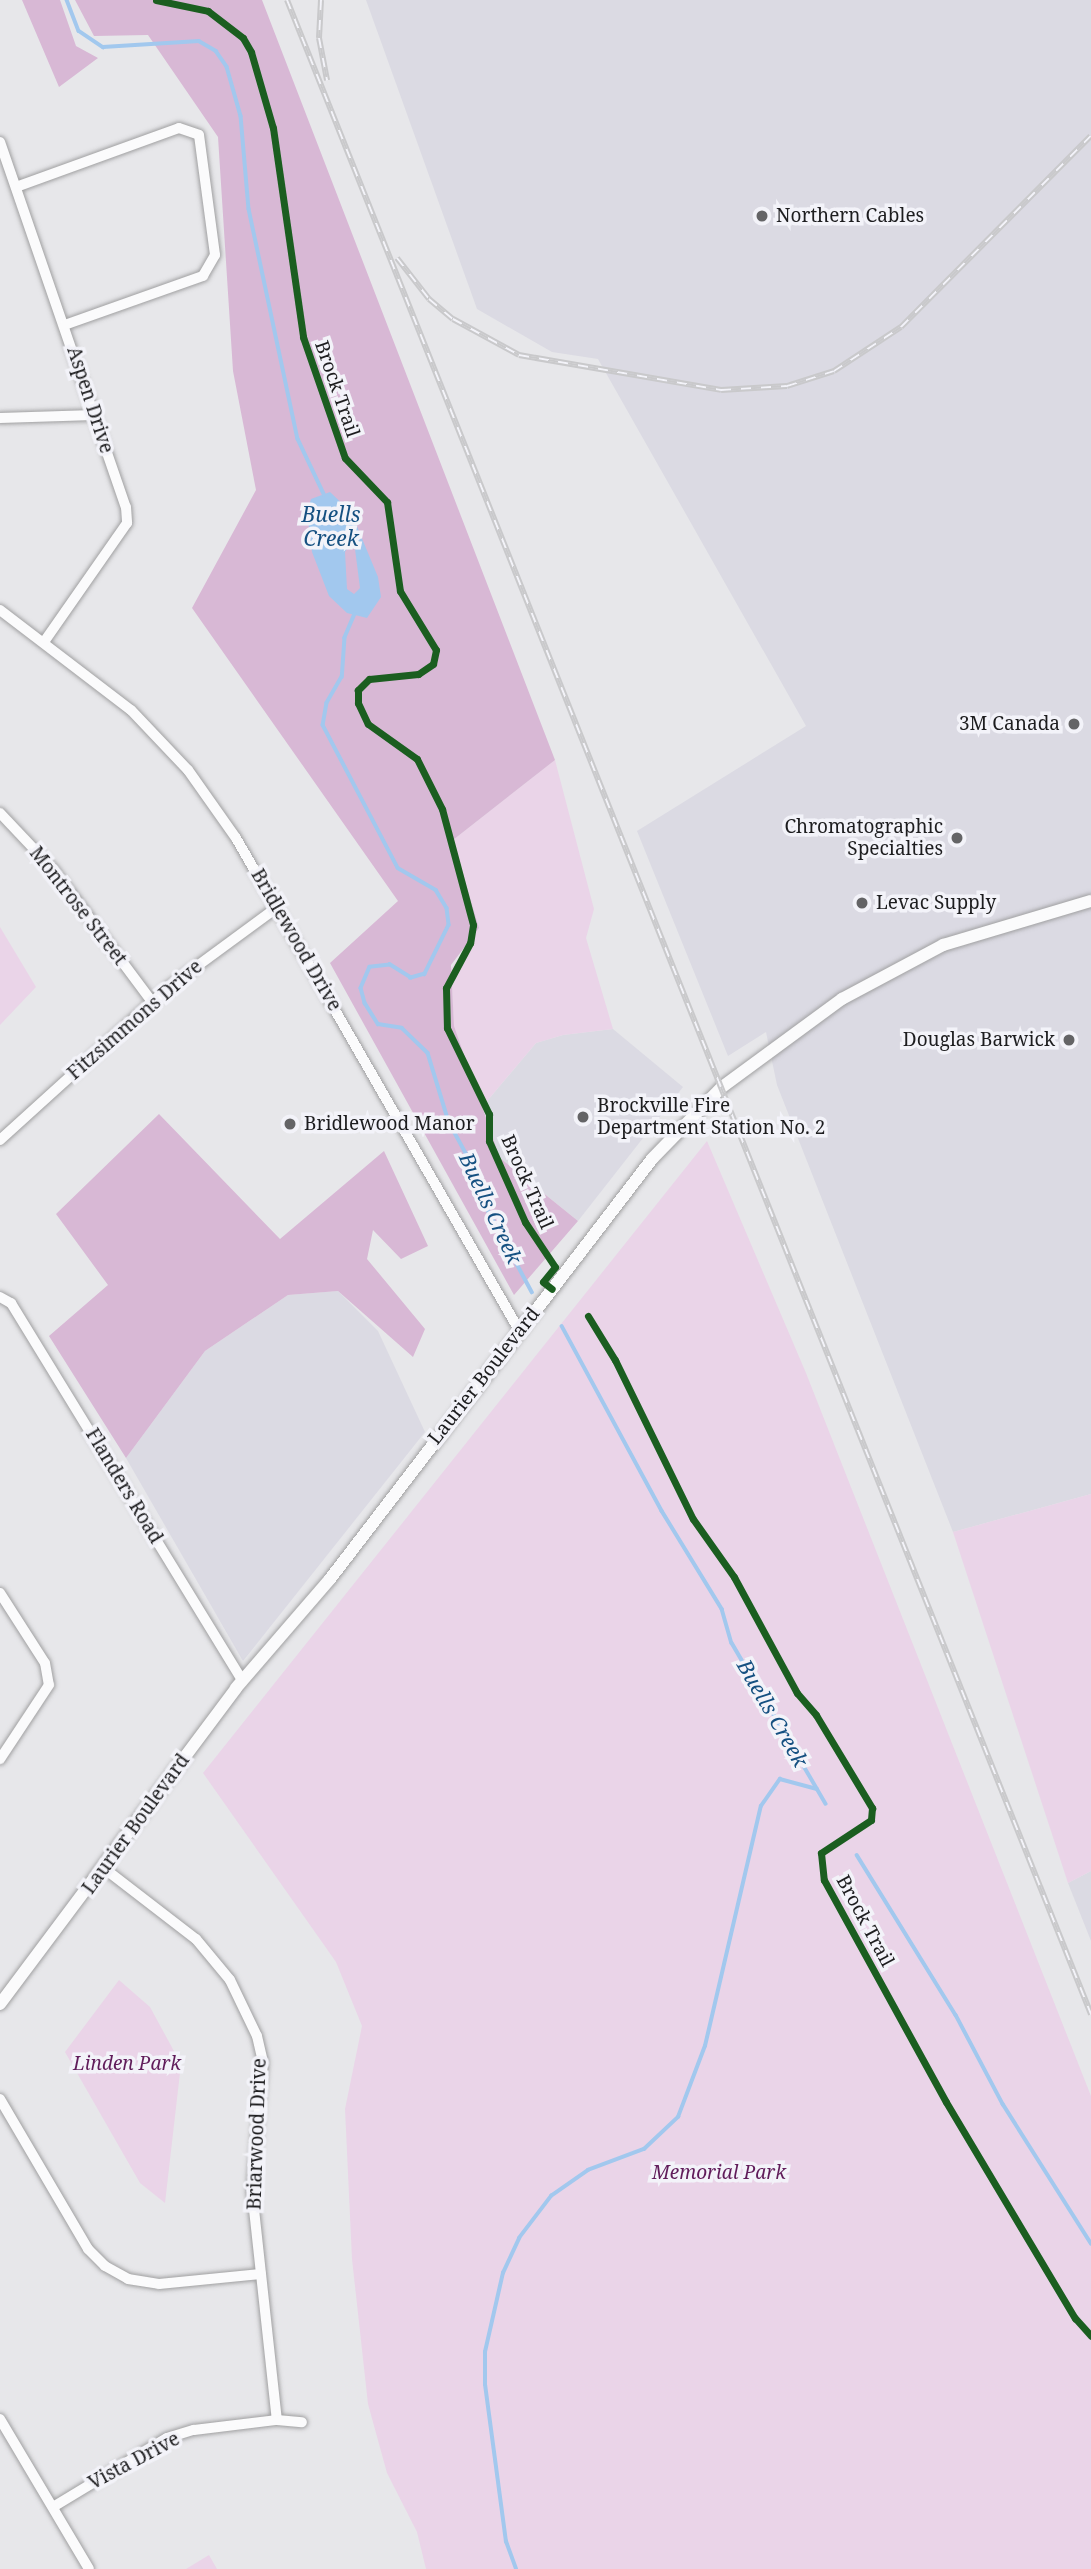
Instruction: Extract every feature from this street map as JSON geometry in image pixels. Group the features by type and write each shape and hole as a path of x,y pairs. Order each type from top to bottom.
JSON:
{"street":[{"path":"16,187 179,128 199,135 215,255 203,276 65,325"},
{"name":"Aspen Drive","path":"0,142 124,497 127,523 44,642"},
{"path":"0,418 94,415"},
{"name":"Bridlewood Drive","path":"0,610 131,710 188,770 236,838 519,1330"},
{"name":"Montrose Street","path":"0,813 53,869 152,1002"},
{"name":"Laurier Boulevard","path":"0,2004 105,1868 242,1680 330,1579 652,1159 742,1070 842,999 943,945 1091,901"},
{"name":"Fitzsimmons Drive","path":"0,1140 152,1002 276,908"},
{"name":"Flanders Road","path":"0,1297 11,1303 242,1680"},
{"path":"0,1593 46,1663 49,1685 0,1759"},
{"name":"Briarwood Drive","path":"105,1868 196,1939 230,1980 247,2009 263,2062 252,2191 277,2420"},
{"path":"0,2099 88,2249 105,2266 128,2279 159,2284 261,2274"},
{"path":"0,2419 89,2569"},
{"name":"Vista Drive","path":"53,2507 167,2438 277,2420 302,2422"}],"shaded area":[{"path":"22,0 60,0 76,46 98,58 59,87"},
{"path":"75,0 262,0 555,760 453,840 479,928 451,965 454,1026 500,1158 578,1221 514,1295 330,963 398,901 192,608 256,490 233,371 218,137 148,35 94,36"},
{"path":"366,0 1091,0 1091,1494 953,1532 777,1085 766,1032 728,1056 637,831 806,726 598,359 552,352 477,309"},
{"path":"613,1029 683,1087 578,1221 500,1158 482,1107 536,1043 563,1035"},
{"path":"159,1114 280,1239 384,1151 428,1246 401,1259 373,1230 367,1259 425,1329 413,1357 338,1291 288,1295 205,1351 126,1458 49,1336 108,1285 56,1214"},
{"path":"338,1291 378,1331 425,1432 243,1661 126,1458 205,1351 288,1295"},
{"path":"1091,1871 1091,1941 1068,1883"}],"green space":[{"path":"555,760 594,909 586,938 613,1029 563,1035 536,1043 482,1107 454,1026 451,969 479,928 453,840"},
{"path":"0,927 36,987 0,1025"},
{"name":"Memorial Park","path":"707,1141 806,1373 1091,2096 1091,2569 426,2569 417,2532 387,2473 368,2404 352,2259 345,2109 362,2026 336,1962 203,1773"},
{"path":"1091,1494 1091,1871 1068,1883 953,1532"},
{"name":"Linden Park","path":"119,1980 150,2007 181,2064 165,2203 140,2183 65,2052"},
{"path":"209,2555 217,2569 186,2569"}],"water":[{"name":"Buells Creek","path":"330,492 351,512 378,577 381,597 367,618 347,613 329,596 312,552 307,512 311,499","holes":["349,545 355,549 360,588 354,594 347,589 345,552"]}],"waterway":[{"path":"67,0 79,31 103,47 199,41 216,51 227,67 241,116 249,209 298,439 324,494"},
{"name":"Buells Creek","path":"355,614 345,638 342,677 327,703 323,725 398,868 436,890 447,908 449,925 425,974 411,978 390,965 370,967 361,988 365,1003 378,1024 402,1028 428,1053 449,1122 473,1166 489,1212 532,1292"},
{"name":"Buells Creek","path":"562,1326 662,1511 722,1609 732,1643 826,1804"},
{"path":"516,2569 506,2542 485,2385 485,2352 503,2273 519,2238 551,2196 588,2170 644,2149 678,2117 705,2046 761,1806 780,1779 817,1789"},
{"name":"Buells Creek","path":"857,1855 956,2015 1003,2104 1091,2243"}],"railway":[{"path":"287,0 1091,2014"},
{"path":"321,0 319,38 327,80"},
{"path":"397,258 429,299 453,319 519,355 721,390 787,386 834,371 901,327 1091,136"}],"cycle path":[{"name":"Brock Trail","path":"156,0 208,11 243,38 251,52 273,128 303,337 345,458 387,502 400,591 436,650 433,664 418,674 369,679 358,690 358,703 368,724 417,759 442,809 473,925 470,943 446,988 447,1028 489,1114 489,1141 525,1222 555,1267 543,1282 552,1289"},
{"name":"Brock Trail","path":"588,1316 615,1360 693,1519 734,1577 797,1693 816,1715 872,1808 871,1820 821,1853 824,1880 946,2102 1075,2318 1091,2336"}],"place":[{"name":"Northern Cables","path":"762,216"},
{"name":"3M Canada","path":"1074,724"},
{"name":"Chromatographic Specialties","path":"957,838"},
{"name":"Levac Supply","path":"862,903"},
{"name":"Douglas Barwick","path":"1069,1040"},
{"name":"Brockville Fire Department Station No. 2","path":"583,1117"},
{"name":"Bridlewood Manor","path":"290,1124"}]}
